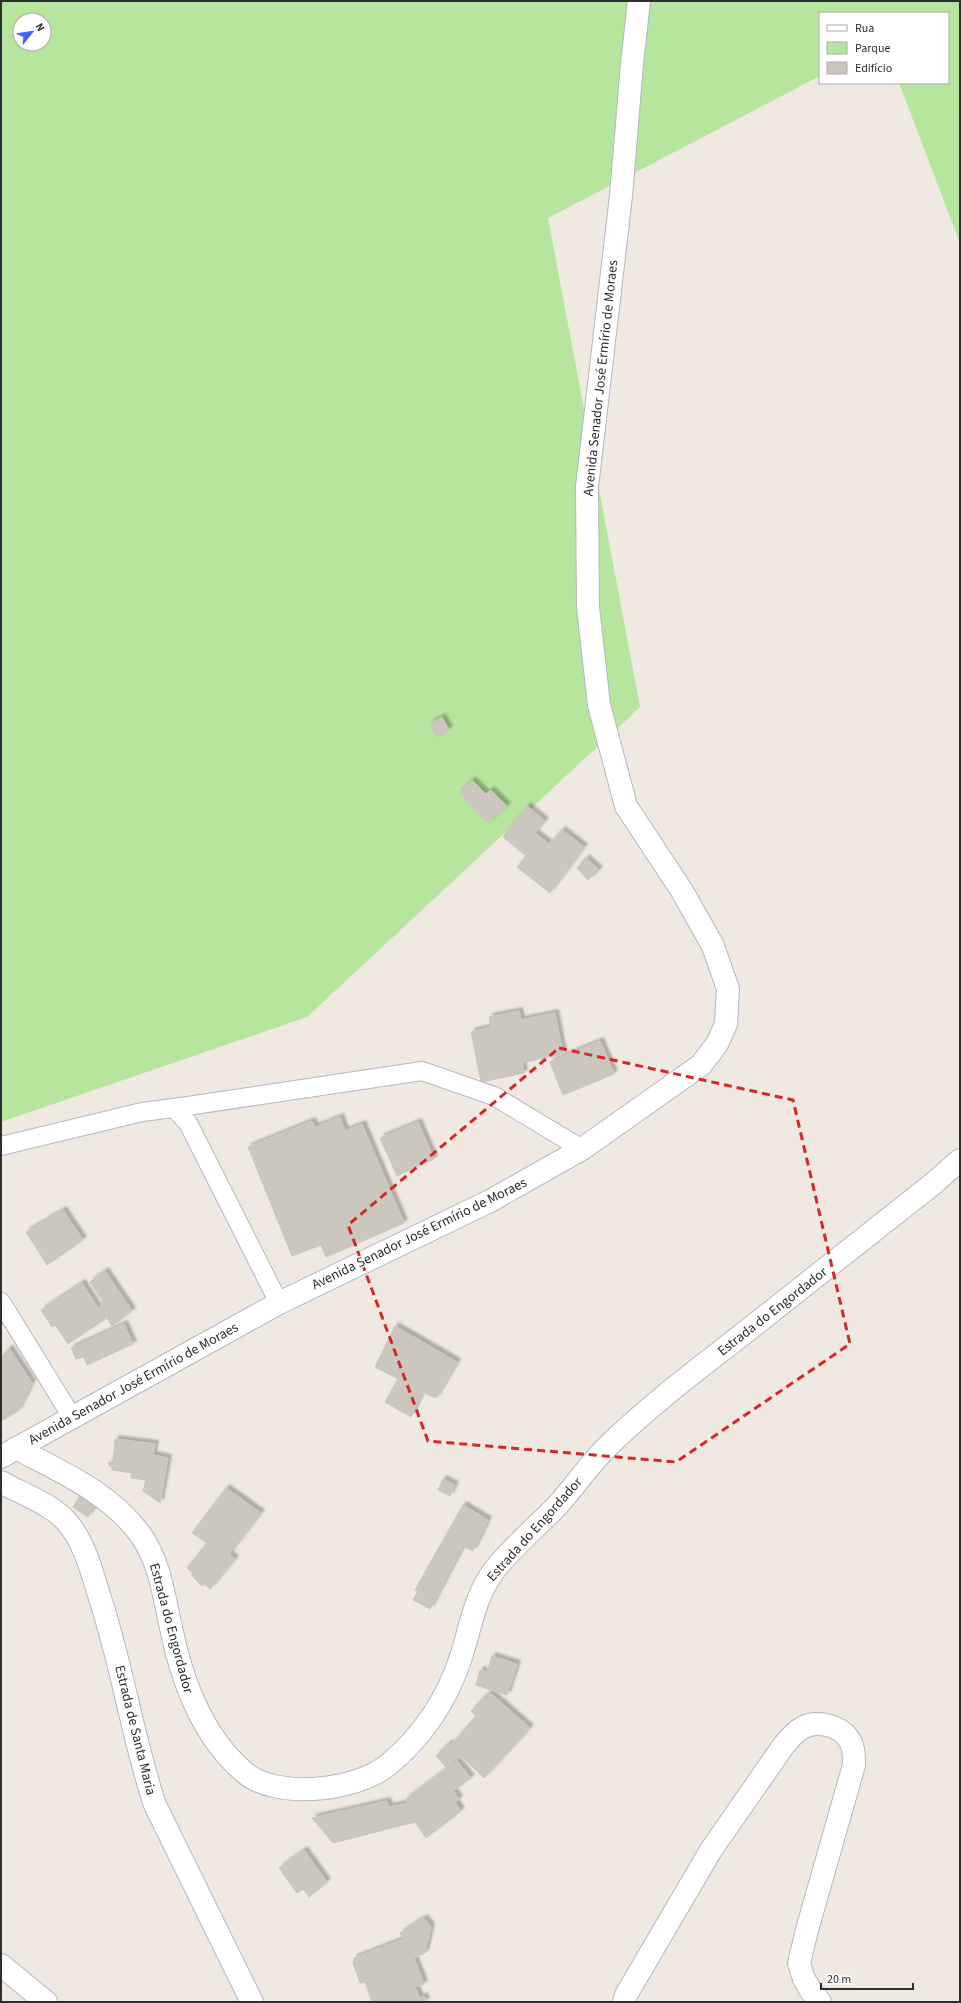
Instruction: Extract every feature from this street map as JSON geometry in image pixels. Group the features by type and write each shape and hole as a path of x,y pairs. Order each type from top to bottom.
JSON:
{"street":[{"name":"Avenida Senador José Ermírio de Moraes","path":"8,1453 279,1302 490,1200 582,1149 701,1065 717,1044 726,1024 728,989 714,946 682,891 626,806 599,705 588,607 587,487 621,196 639,1"},
{"name":"Estrada do Engordador","path":"8,1453 96,1491 115,1506 138,1531 150,1549 160,1576 173,1638 188,1692 214,1740 241,1770 254,1780 282,1788 325,1787 356,1782 386,1767 422,1732 442,1702 460,1659 477,1600 486,1582 498,1566 558,1505 606,1448 651,1406 934,1183 960,1160"},
{"name":"Estrada de Santa Maria","path":"1,1482 65,1519 75,1532 86,1556 107,1618 146,1778 155,1805 252,2002"},
{"path":"624,2002 626,1995 711,1850 784,1745 793,1734 802,1727 813,1724 825,1724 839,1730 848,1737 854,1752 854,1765 799,1962 804,1979 810,1991 820,2002"},
{"path":"1,1965 46,2002"}],"lane":[{"path":"1,1146 142,1112 422,1071 494,1096 582,1149"},
{"path":"174,1108 188,1123 279,1302"},
{"path":"1,1302 72,1417"}],"highlighted area":[{"path":"559,1048 793,1100 850,1344 676,1462 428,1441 348,1225"}],"green space":[{"path":"1,1 960,1 960,243 899,84 949,84 949,12 819,12 819,77 548,218 640,707 307,1017 1,1122"}],"building":[{"path":"442,717 449,730 436,737 430,724"},
{"path":"472,780 486,794 491,790 507,806 488,823 459,793"},
{"path":"527,806 545,821 535,833 549,844 562,830 584,847 550,893 517,867 526,856 503,837"},
{"path":"586,858 599,870 588,880 577,868"},
{"path":"519,1011 521,1020 555,1013 563,1054 522,1063 524,1073 481,1082 471,1032 491,1027 489,1017"},
{"path":"600,1041 614,1074 563,1095 550,1062"},
{"path":"340,1117 345,1131 362,1124 404,1223 326,1257 321,1245 292,1256 248,1147 312,1121 315,1127"},
{"path":"418,1122 434,1159 397,1176 380,1138"},
{"path":"63,1210 83,1240 47,1265 26,1232"},
{"path":"105,1271 132,1311 112,1326 99,1307 104,1303 90,1282"},
{"path":"82,1283 105,1319 68,1344 55,1325 52,1327 41,1310"},
{"path":"124,1324 133,1344 87,1365 84,1357 76,1359 71,1348"},
{"path":"395,1326 457,1362 436,1398 422,1392 411,1417 385,1402 398,1379 375,1367"},
{"path":"9,1348 32,1383 18,1411 1,1421 1,1358"},
{"path":"115,1439 155,1444 153,1455 168,1458 160,1503 143,1491 146,1480 131,1478 131,1473 112,1470 112,1467 109,1466 109,1462 113,1463"},
{"path":"443,1479 455,1485 450,1496 438,1490"},
{"path":"226,1488 261,1513 229,1554 235,1559 210,1589 204,1584 202,1586 192,1576 192,1572 187,1568 207,1543 192,1533"},
{"path":"80,1496 95,1506 88,1517 73,1507"},
{"path":"463,1505 488,1520 473,1551 463,1546 430,1609 413,1600 418,1591 415,1590"},
{"path":"492,1656 517,1664 507,1695 476,1685 480,1670 487,1672"},
{"path":"489,1692 530,1728 484,1778 460,1755 447,1768 436,1756 449,1743 451,1745 476,1716 471,1711"},
{"path":"457,1761 471,1778 453,1791 459,1799 455,1802 461,1811 426,1838 415,1822 333,1843 312,1818 387,1801 389,1807 408,1803 406,1799"},
{"path":"304,1850 327,1882 309,1897 303,1889 297,1893 279,1868"},
{"path":"424,1918 431,1927 425,1953 414,1958 424,1984 415,1987 420,1998 424,1996 426,2002 372,2002 365,1982 360,1983 353,1963 354,1958 403,1939 400,1933"}]}
